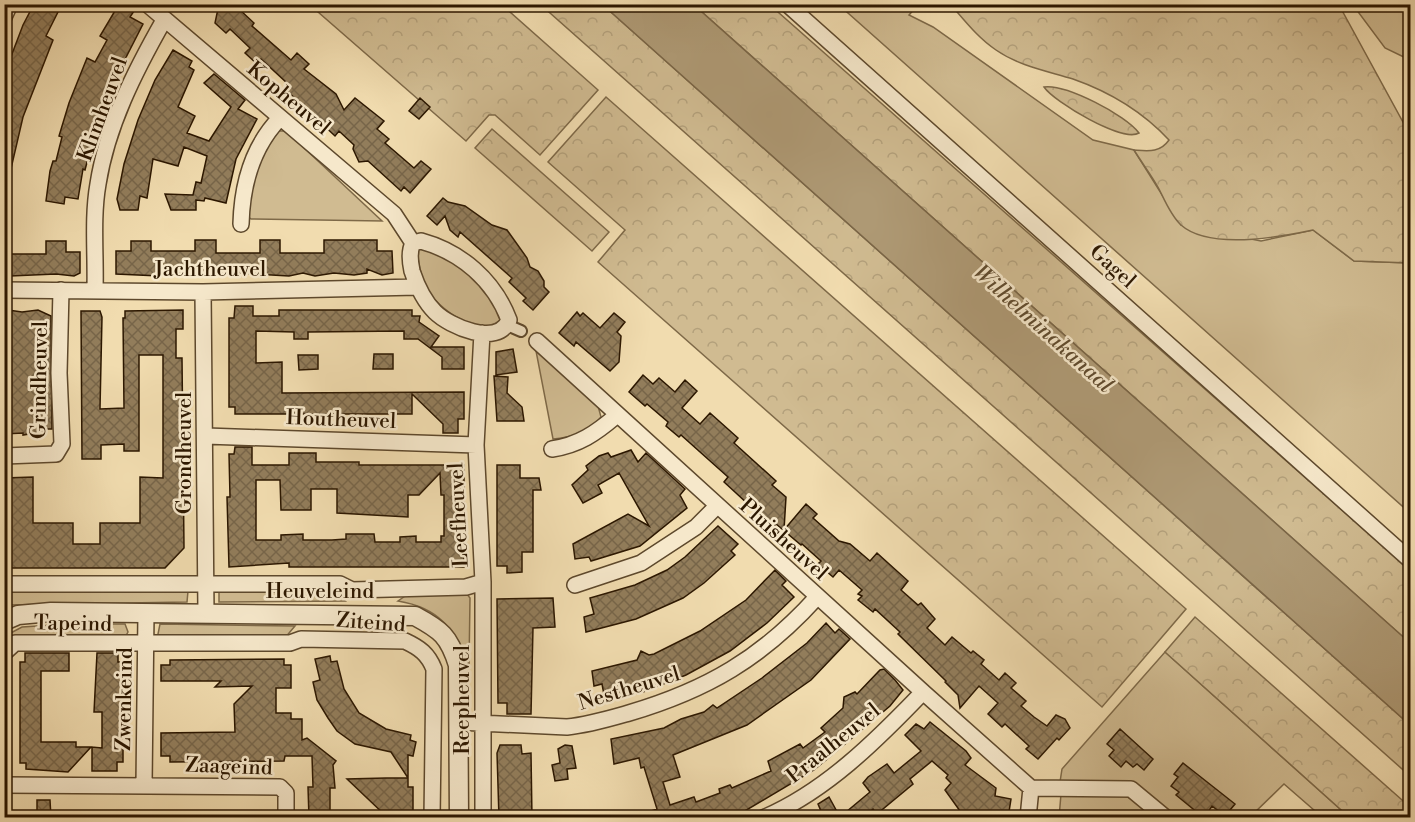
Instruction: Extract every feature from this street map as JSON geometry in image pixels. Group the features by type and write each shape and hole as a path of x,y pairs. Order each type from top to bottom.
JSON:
{"street":[{"path":"4,17 10,4"},
{"name":"Kopheuvel","path":"147,4 394,214 413,243"},
{"name":"Gagel","path":"787,4 1410,560"},
{"name":"Klimheuvel","path":"95,289 98,186 104,153 137,68 164,20"},
{"path":"241,224 242,199 246,180 259,147 280,117"},
{"path":"421,241 441,247 465,261 486,280 504,306 514,328 482,333 466,330 436,313 417,287 411,263 413,243 421,241"},
{"name":"Jachtheuvel","path":"4,290 95,289 203,292 417,287"},
{"name":"Grindheuvel","path":"4,456 56,454 62,444 59,373 61,290"},
{"name":"Grondheuvel","path":"203,292 206,613"},
{"name":"Leefheuvel","path":"482,333 476,445 483,582"},
{"name":"Pluisheuvel","path":"537,341 608,404 616,416 923,692"},
{"path":"552,449 571,446 589,438 616,416"},
{"name":"Houtheuvel","path":"206,436 476,445"},
{"path":"575,585 641,563 696,527 717,506"},
{"path":"4,584 340,584 352,590 466,587 483,582"},
{"name":"Reepheuvel","path":"483,582 483,818"},
{"name":"Nestheuvel","path":"458,722 567,727 585,725 676,699 727,674 790,627 817,597"},
{"name":"Heuveleind","path":"4,621 18,615 51,612 415,616 439,629 451,644 458,665 459,818"},
{"name":"Zwenkeind","path":"144,785 146,613"},
{"name":"Ziteind","path":"146,645 290,643 301,639 405,641 418,647 429,657 434,669 432,818"},
{"name":"Tapeind","path":"4,653 15,643 146,645"},
{"path":"923,692 1031,788 1131,789 1167,818"},
{"name":"Praalheuvel","path":"763,818 789,813 876,741 923,692"},
{"name":"Zaageind","path":"4,785 280,787 286,793 286,818"},
{"path":"1028,818 1031,788"}],"green space":[{"path":"310,5 502,5 598,90 540,155 495,115 489,115 466,141"},
{"path":"541,5 603,5 1410,725 1410,776"},
{"path":"694,5 770,5 1410,570 1410,643"},
{"path":"839,5 918,5 909,15 933,27 1093,140 1134,150 1181,225 1261,241 1313,230 1354,261 1410,263 1410,513"},
{"path":"951,5 1339,5 1410,135 1410,263 1354,261 1313,230 1245,240 1209,237 1193,233 1174,217 1134,150 1144,151 1162,147 1169,140 1159,130 1137,111 1100,90 1005,56 983,40"},
{"path":"1353,5 1410,5 1410,60 1385,48"},
{"path":"1044,87 1066,90 1095,102 1122,118 1139,133 1131,135 1105,127 1074,111"},
{"path":"606,97 1186,609 1102,707 598,262 625,230 548,162"},
{"path":"492,129 609,232 592,251 475,148"},
{"path":"275,131 286,131 382,221 251,219 245,214 251,182"},
{"path":"425,245 439,252 482,283 502,319 482,326 471,324 440,305 426,288 421,274 417,251"},
{"path":"536,351 597,402 601,417 591,427 573,436 553,439"},
{"path":"4,589 188,591 187,602 5,605"},
{"path":"331,590 345,601 219,602 219,591"},
{"path":"411,592 467,594 470,598 469,666 457,641 443,622 425,609 398,601"},
{"path":"1195,617 1410,807 1410,817 1349,817 1165,652"},
{"path":"125,624 128,632 124,639 5,641 5,636 22,627"},
{"path":"160,624 295,626 284,639 157,639"},
{"path":"1165,652 1349,817 1322,817 1284,784 1250,817 1175,818 1135,785 1060,782 1062,769"},
{"path":"1061,794 1123,795 1156,818 1059,818"}],"water":[{"name":"Wilhelminakanaal","path":"603,5 694,5 1410,643 1410,725"}],"building":[{"path":"34,4 62,4 46,36 53,40 23,117 10,173 4,172 4,75 23,25"},
{"path":"119,4 134,11 130,17 143,24 117,75 114,73 88,142 92,143 85,170 83,169 78,199 65,197 64,204 46,201 50,171 53,161 56,161 62,137 59,136 69,103 87,58 95,62 107,40 100,36"},
{"path":"219,4 245,4 240,10 254,23 252,26 291,60 297,53 309,64 304,69 336,94 344,110 355,98 384,121 377,129 389,139 385,143 414,168 421,161 431,169 410,193 404,187 401,191 368,161 359,162 353,149 354,145 339,131 335,136 284,88 288,84 261,59 257,64 245,53 250,48 230,29 226,33 215,23"},
{"path":"173,50 192,61 189,67 194,70 178,107 195,116 187,133 209,141 231,107 204,83 214,74 245,100 238,109 257,119 236,159 226,203 205,198 204,201 196,200 196,210 171,210 165,194 193,195 196,182 201,183 207,156 184,147 178,166 153,159 147,198 140,196 138,210 120,210 117,199 124,164 138,120 155,80"},
{"path":"420,98 430,107 419,119 409,111"},
{"path":"443,198 448,202 465,206 492,225 507,230 527,258 530,267 538,271 544,281 544,287 549,292 533,310 523,301 526,298 509,282 512,278 460,232 458,237 450,230 445,216 437,225 427,216"},
{"path":"195,240 216,240 216,253 260,253 260,240 280,240 280,253 324,253 324,240 377,240 377,251 392,251 393,273 382,275 367,269 367,273 354,275 334,273 315,276 303,273 289,276 237,273 186,276 167,268 167,274 160,276 116,274 116,251 131,251 131,241 151,241 151,251 195,251"},
{"path":"46,241 66,241 66,252 80,252 80,273 74,276 56,274 10,276 4,274 4,254 46,254"},
{"path":"235,306 253,306 253,316 279,316 279,310 412,310 412,316 420,316 419,322 439,336 431,347 464,347 464,369 442,369 442,357 418,339 404,339 404,331 308,332 308,339 294,339 294,332 256,331 256,363 282,362 282,393 464,392 464,419 458,419 458,433 443,433 443,424 412,394 412,414 235,414 235,407 229,407 229,318 234,318"},
{"path":"38,310 51,316 52,429 23,435 23,433 4,434 4,311 22,312"},
{"path":"183,310 183,329 176,329 176,358 182,358 184,548 165,568 10,568 4,559 4,478 33,477 33,523 73,523 73,544 100,544 100,523 140,523 140,477 163,478 163,355 139,355 139,451 124,451 124,444 101,445 101,459 82,459 81,311 100,311 102,317 100,409 124,408 123,318 125,318 125,311"},
{"path":"577,312 580,316 583,313 600,328 614,313 625,322 617,332 621,336 619,362 610,371 576,342 574,346 559,333"},
{"path":"513,349 517,372 496,375 496,352"},
{"path":"374,354 393,354 393,369 373,369"},
{"path":"298,355 318,355 318,369 299,370"},
{"path":"643,375 653,384 659,378 675,392 685,380 697,391 682,408 700,424 710,413 738,438 734,443 776,481 772,485 786,497 784,530 806,504 817,514 813,518 839,541 850,544 870,561 877,553 908,581 901,590 918,605 921,603 935,619 927,628 945,645 952,637 971,653 973,651 984,660 981,664 999,680 1005,673 1016,683 1011,688 1026,701 1021,706 1047,726 1056,715 1065,719 1070,728 1059,740 1057,738 1038,759 1026,749 1029,746 1005,724 1002,727 988,714 998,703 979,686 960,708 958,695 898,634 900,632 875,609 873,612 858,600 862,596 858,594 862,590 839,570 833,577 818,564 821,561 802,544 776,524 773,527 724,482 728,477 681,435 679,437 666,426 668,422 629,392"},
{"path":"494,376 508,377 507,393 522,407 524,421 497,421"},
{"path":"235,447 252,447 252,465 289,465 289,453 316,453 316,462 359,462 359,465 464,465 464,567 289,567 289,563 229,567 227,497 230,497 229,454 234,454","holes":["440,473 441,495 444,495 444,536 441,536 441,542 416,542 416,536 400,537 400,542 375,542 374,534 346,534 346,539 332,540 303,540 303,534 281,535 281,540 256,540 256,480 280,480 281,510 311,510 311,489 337,489 337,513 408,517 408,495 419,495"]},
{"path":"631,450 638,462 646,453 685,489 680,495 687,508 640,546 591,561 589,557 575,559 573,544 628,514 649,526 619,473 598,485 602,493 583,503 572,485 588,470 586,466 599,456 608,453 611,457"},
{"path":"497,465 520,465 520,478 539,478 541,490 533,490 533,552 522,552 522,572 507,573 507,566 497,566"},
{"path":"718,526 738,544 731,551 735,555 704,583 683,598 636,619 586,632 584,617 594,614 590,598 635,585 667,570 685,557"},
{"path":"775,570 786,581 782,585 794,597 767,623 730,651 686,675 643,692 605,700 602,684 594,686 592,671 637,660 641,651 649,655 654,654 700,631 746,600"},
{"path":"553,598 555,627 533,628 531,714 507,714 507,703 498,703 497,599"},
{"path":"826,623 835,633 839,629 850,639 811,680 747,725 673,755 680,777 663,782 670,805 694,797 696,802 720,793 719,789 730,785 732,788 771,771 768,761 800,744 803,748 825,732 821,728 843,708 844,697 855,692 857,694 880,670 884,669 903,690 890,706 814,770 738,815 724,818 640,818 640,815 657,809 644,767 641,768 639,758 614,764 611,739 664,728 681,719 704,712 713,705 717,708 762,678 807,643"},
{"path":"25,653 69,653 69,671 41,671 41,742 76,742 76,747 91,747 68,772 26,769 26,763 20,763 20,662 25,662"},
{"path":"97,653 118,653 118,662 123,662 123,762 117,762 117,771 92,771 92,747 102,748 102,712 94,712"},
{"path":"330,656 331,662 337,661 344,689 359,713 386,729 411,735 410,740 416,742 413,756 408,755 408,778 391,752 355,744 337,731 328,718 317,700 313,682 320,680 315,659"},
{"path":"284,659 284,665 291,665 291,688 276,688 276,713 291,713 291,719 302,719 302,740 307,738 336,761 333,765 335,788 330,788 330,818 309,818 308,787 313,787 312,756 285,756 284,761 170,762 170,756 161,756 161,733 235,732 234,704 252,686 215,687 221,681 161,681 161,665 170,665 170,660"},
{"path":"930,722 966,751 971,758 965,765 996,788 995,796 1011,799 1008,818 965,818 945,790 951,783 946,778 948,775 932,761 910,779 913,784 877,814 873,809 863,818 824,818 818,804 829,797 840,817 870,792 863,783 868,777 887,764 894,773 921,751 905,735 916,724 924,729"},
{"path":"1120,729 1153,759 1144,770 1137,764 1133,767 1126,761 1121,767 1109,756 1114,750 1107,744"},
{"path":"500,745 521,745 522,754 531,753 532,818 499,818 497,753"},
{"path":"565,745 572,746 576,768 567,769 568,779 555,781 552,765 560,763 558,749"},
{"path":"1183,763 1235,804 1225,816 1212,806 1204,818 1176,795 1179,792 1171,786 1178,777 1174,774"},
{"path":"408,778 408,787 413,787 413,818 386,816 347,779"},
{"path":"37,800 50,800 51,818 37,818"}]}
